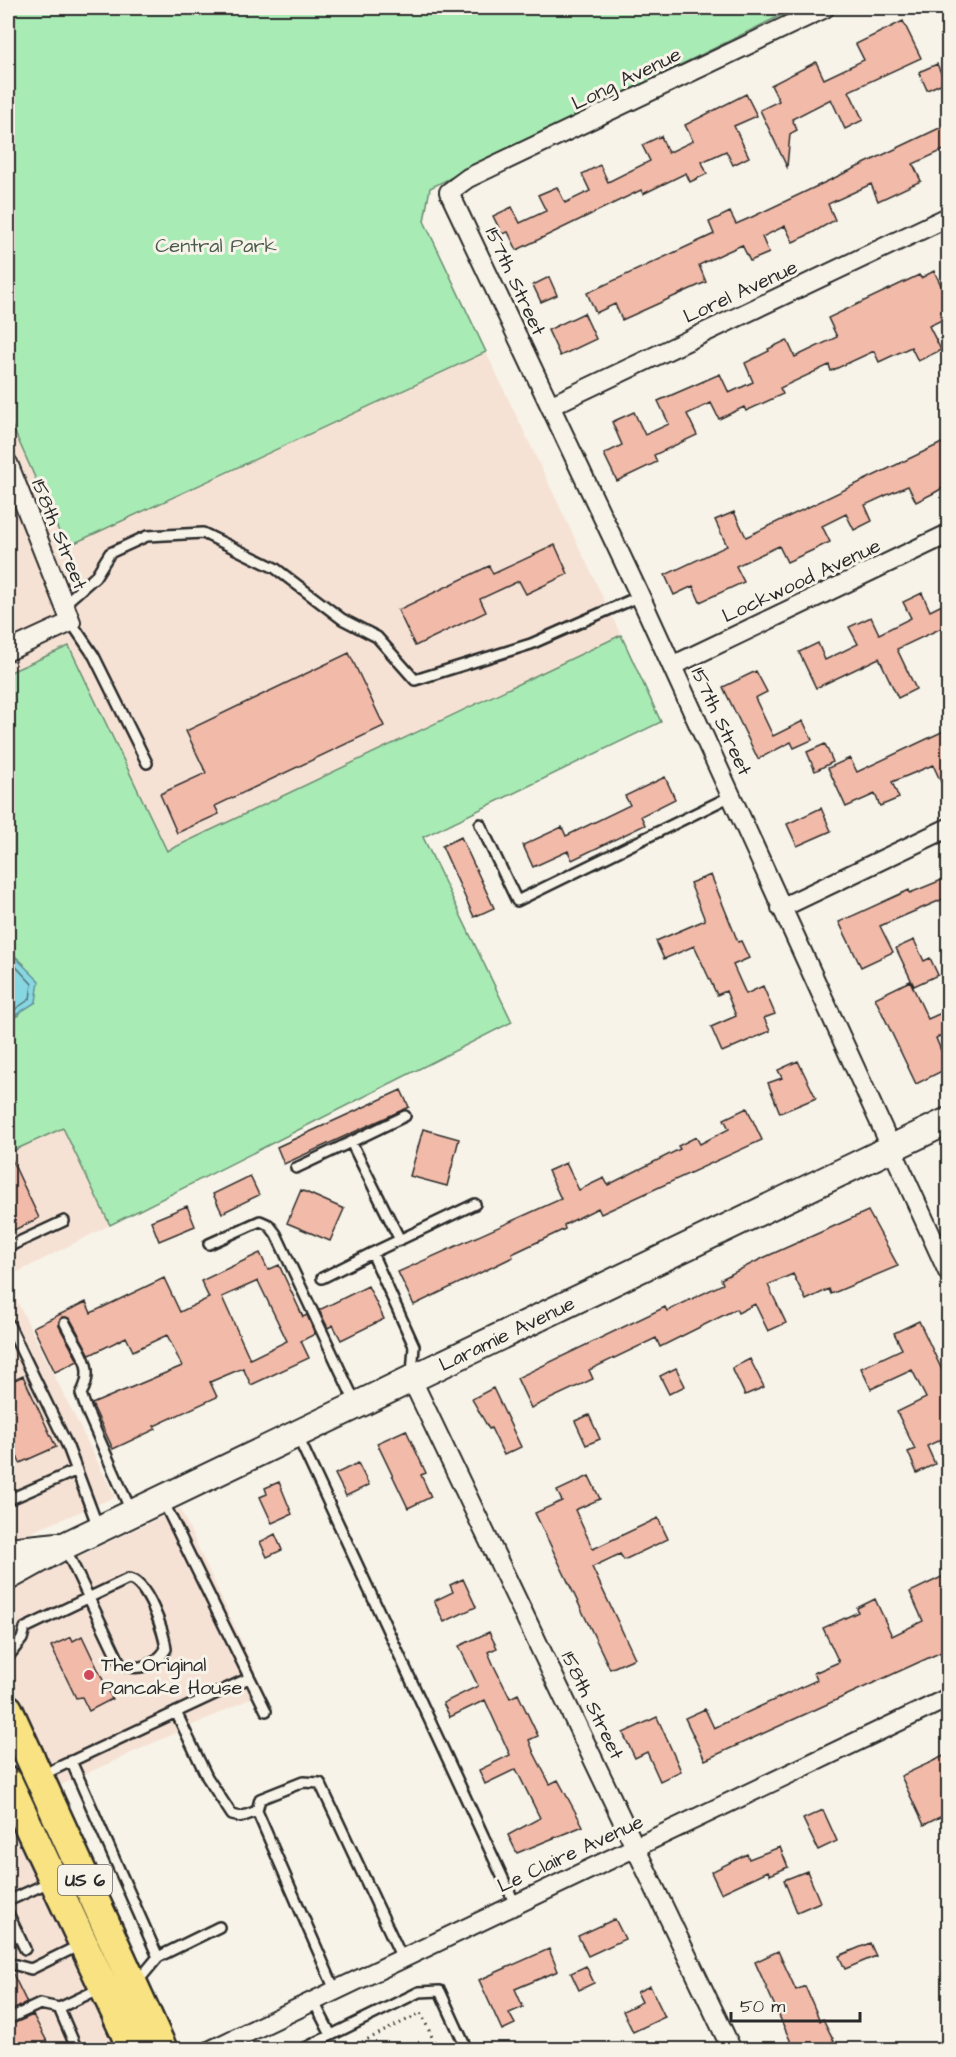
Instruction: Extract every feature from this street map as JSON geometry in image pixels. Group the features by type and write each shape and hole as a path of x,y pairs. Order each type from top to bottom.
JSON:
{"main road":[{"name":"US 6","path":"8,1709 163,2049"},
{"name":"US 6","path":"9,1787 20,1818 54,1880 133,2049"}],"street":[{"name":"Long Avenue","path":"449,192 468,178 825,8"},
{"name":"157th Street","path":"449,192 640,596 948,1272"},
{"name":"Lorel Avenue","path":"550,406 948,217"},
{"name":"158th Street","path":"8,464 70,622"},
{"name":"Lockwood Avenue","path":"672,666 948,534"},
{"path":"8,651 70,622"},
{"path":"781,908 948,828"},
{"name":"Laramie Avenue","path":"8,1577 99,1529 948,1121"},
{"name":"158th Street","path":"412,1380 732,2049"},
{"name":"Laramie Avenue","path":"9,1547 64,1546"},
{"name":"Le Claire Avenue","path":"210,2049 948,1698"}],"lane":[{"path":"64,604 95,578 110,553 147,536 202,533 275,568 342,619 377,637 416,680 531,644 640,596"},
{"path":"70,622 94,656 147,763"},
{"path":"480,824 516,901 731,796"},
{"path":"296,1168 405,1116"},
{"path":"351,1142 400,1240"},
{"path":"322,1278 475,1204"},
{"path":"8,1247 64,1221"},
{"path":"209,1244 260,1221 269,1225 276,1234 357,1406"},
{"path":"372,1253 414,1346 412,1380"},
{"path":"8,1323 77,1470 99,1529"},
{"path":"65,1323 89,1370 89,1380 81,1394 132,1513"},
{"path":"297,1435 515,1904"},
{"path":"8,1500 77,1470"},
{"path":"162,1499 266,1712"},
{"path":"8,1657 22,1639 25,1628 89,1597 128,1579 142,1586 164,1633 166,1649 161,1656 137,1668 129,1668 120,1663 89,1597 64,1546"},
{"path":"38,1777 249,1678"},
{"path":"176,1712 215,1791 232,1815 241,1817 257,1811"},
{"path":"71,1761 158,1958"},
{"path":"335,1989 257,1811 260,1799 303,1782 320,1783 402,1958"},
{"path":"8,1901 54,1880"},
{"path":"8,1913 25,1949"},
{"path":"134,1987 158,1958 219,1927"},
{"path":"8,1967 12,1964 31,1969 83,1943"},
{"path":"8,2019 40,2004 59,2008 104,1987"},
{"path":"301,2049 419,1992 440,1991 467,2049"},
{"path":"313,2000 331,2035"},
{"path":"59,2008 77,2049"}],"path":[{"path":"346,2049 421,2013 438,2049"}],"shaded area":[{"path":"486,352 621,635 166,851 69,646 8,673 8,417 66,546"},
{"path":"63,1127 110,1225 8,1277 8,1153"},
{"path":"8,1283 115,1497 8,1542"},
{"path":"180,1508 265,1692 57,1787 8,1681 8,1590"},
{"path":"8,1805 122,2049 8,2049"}],"green space":[{"name":"Central Park","path":"8,8 796,8 430,188 424,221 486,352 66,547 8,417"},
{"path":"621,635 661,722 423,837 512,1022 110,1225 63,1128 8,1153 8,1020 19,1015 24,964 8,950 8,673 69,646 167,851"}],"water":[{"path":"8,950 39,981 36,1002 8,1020"}],"building":[{"path":"903,21 921,58 849,91 863,120 845,129 831,99 792,119 797,130 790,134 787,167 760,110 779,101 771,85 816,62 824,79 864,60 856,44"},
{"path":"937,64 945,82 927,90 919,72"},
{"path":"746,94 757,116 734,126 749,157 733,165 726,151 702,162 707,174 690,182 686,173 643,194 641,190 517,250 508,232 502,234 493,216 512,207 520,223 546,211 538,195 557,187 565,203 590,191 582,174 600,165 608,182 650,161 642,145 661,136 668,153 693,141 685,125"},
{"path":"948,124 948,148 913,164 921,181 878,201 871,184 828,204 835,220 812,233 793,242 785,226 762,237 769,253 750,261 742,245 724,253 699,265 706,282 622,320 615,304 596,313 587,293 714,234 709,222 730,212 736,224"},
{"path":"934,271 942,287 948,284 948,317 929,326 941,350 918,361 911,347 879,362 874,351 831,371 829,365 780,388 783,394 746,411 744,407 719,419 711,403 687,414 697,435 654,455 657,462 617,481 604,454 622,445 612,422 634,412 645,435 669,424 658,401 720,374 729,393 753,382 745,363 787,340 795,357 837,337 828,318 919,275 921,278"},
{"path":"549,277 557,295 541,302 533,285"},
{"path":"584,313 596,339 560,356 548,330"},
{"path":"948,440 948,485 934,493 916,502 908,486 865,505 872,521 854,530 846,514 822,526 830,542 787,562 779,546 736,566 744,582 700,602 693,586 674,595 665,575 727,546 715,520 734,512 746,537"},
{"path":"555,545 568,574 526,594 519,581 480,599 486,612 415,646 398,610 489,566 493,574"},
{"path":"922,593 930,611 948,602 948,625 897,649 916,689 898,698 879,658 816,688 799,652 818,643 825,660 858,644 849,627 871,617 879,634 911,618 903,602"},
{"path":"349,653 384,726 215,806 219,814 177,833 160,794 206,773 186,731"},
{"path":"756,671 767,692 755,698 773,736 803,721 812,740 794,748 791,742 758,759 723,687"},
{"path":"948,729 948,797 933,765 892,782 899,798 880,806 875,794 846,807 828,768 850,758 857,772"},
{"path":"825,744 833,762 815,771 807,752"},
{"path":"665,777 675,799 641,816 645,825 572,860 568,851 533,867 523,845 562,827 566,836 630,805 625,796"},
{"path":"821,808 831,831 797,846 787,824"},
{"path":"461,837 494,908 474,917 442,846"},
{"path":"711,875 738,942 741,941 749,958 733,965 746,994 763,986 775,1014 764,1018 770,1031 722,1052 711,1027 736,1016 726,991 717,995 694,946 664,959 656,941 705,920 690,883"},
{"path":"944,879 948,897 880,926 893,952 861,967 839,922 909,890 910,893"},
{"path":"914,940 924,961 930,958 938,975 914,986 896,948"},
{"path":"910,981 928,1019 948,1010 948,1032 936,1038 948,1068 916,1084 875,998"},
{"path":"798,1061 816,1098 780,1113 768,1083 782,1078 778,1070"},
{"path":"401,1090 409,1107 284,1164 277,1147"},
{"path":"747,1108 762,1140 601,1214 598,1208 564,1225 565,1229 512,1254 513,1257 414,1305 398,1272 561,1199 548,1171 566,1163 579,1190 604,1178 608,1185 680,1149 678,1146 696,1137 700,1144 729,1129 724,1119"},
{"path":"423,1129 459,1139 447,1186 410,1176"},
{"path":"8,1152 39,1218 8,1233"},
{"path":"250,1176 259,1195 222,1213 213,1194"},
{"path":"301,1190 344,1209 330,1241 287,1223"},
{"path":"187,1206 195,1226 159,1241 151,1221"},
{"path":"868,1211 898,1266 831,1294 829,1289 806,1300 793,1274 768,1285 786,1323 768,1331 755,1304 738,1313 736,1309 660,1347 656,1338 589,1370 593,1379 531,1408 517,1378 665,1307 667,1311 723,1284 721,1279 763,1258"},
{"path":"260,1253 268,1270 279,1265 303,1317 307,1315 315,1334 301,1341 309,1358 251,1385 243,1368 210,1382 217,1397 154,1426 156,1429 113,1449 92,1404 182,1366 167,1335 133,1351 126,1337 90,1355 71,1320 62,1317 59,1326 78,1361 55,1372 33,1327 86,1302 91,1313 164,1278 180,1312 209,1298 201,1281","holes":["258,1281 287,1341 250,1359 222,1297"]},
{"path":"368,1286 384,1319 341,1340 333,1325 328,1328 319,1310"},
{"path":"919,1321 948,1383 948,1436 927,1446 935,1464 917,1473 908,1452 915,1449 897,1412 926,1398 912,1370 871,1389 861,1368 902,1349 894,1333"},
{"path":"750,1359 764,1387 745,1395 732,1368"},
{"path":"676,1368 685,1386 669,1394 660,1376"},
{"path":"23,1376 56,1447 20,1463 8,1436 8,1383"},
{"path":"493,1388 521,1447 504,1455 491,1428 489,1429 472,1399"},
{"path":"589,1415 600,1439 586,1445 575,1421"},
{"path":"406,1430 426,1473 421,1475 431,1497 408,1508 377,1443"},
{"path":"358,1463 369,1485 346,1496 335,1474"},
{"path":"589,1476 600,1499 575,1510 593,1549 658,1518 668,1539 624,1560 620,1554 592,1567 635,1658 610,1669 535,1513 562,1501 557,1491"},
{"path":"279,1482 292,1514 272,1523 260,1497 267,1494 265,1488"},
{"path":"275,1534 282,1550 267,1557 260,1542"},
{"path":"948,1574 948,1649 705,1760 685,1718 705,1709 714,1728 817,1680 814,1673 839,1662 823,1628 858,1612 857,1608 875,1599 892,1636 923,1621 910,1592"},
{"path":"463,1579 476,1607 444,1622 434,1601 453,1592 450,1585"},
{"path":"489,1632 497,1648 488,1652 494,1666 510,1698 518,1694 538,1736 529,1740 534,1753 550,1784 558,1780 583,1826 517,1853 508,1835 540,1818 516,1769 485,1784 479,1770 510,1755 485,1700 450,1717 443,1703 478,1686 459,1646"},
{"name":"The Original Pancake House","path":"82,1636 112,1699 89,1711 82,1697 76,1698 51,1646 71,1637 73,1641"},
{"path":"657,1717 681,1771 660,1781 647,1752 635,1758 623,1733"},
{"path":"948,1754 948,1813 924,1825 901,1776"},
{"path":"823,1810 837,1841 818,1850 803,1819"},
{"path":"780,1847 788,1867 770,1875 768,1871 721,1893 711,1872 747,1854 749,1859"},
{"path":"807,1871 820,1902 797,1912 784,1880"},
{"path":"615,1919 625,1939 588,1956 578,1936"},
{"path":"870,1943 876,1956 845,1969 839,1956"},
{"path":"549,1949 558,1971 515,1989 523,2007 509,2013 515,2024 502,2030 479,1980"},
{"path":"778,1951 796,1990 805,1986 820,2021 823,2019 834,2041 816,2049 794,2049 755,1962"},
{"path":"586,1966 594,1983 579,1990 571,1973"},
{"path":"12,1972 27,2003 8,2012 8,1974"},
{"path":"650,1986 665,2017 633,2032 623,2011 642,2002 637,1992"},
{"path":"33,2015 51,2049 10,2049 8,2026"}],"place":[{"name":"The Original Pancake House","path":"89,1675"}]}
